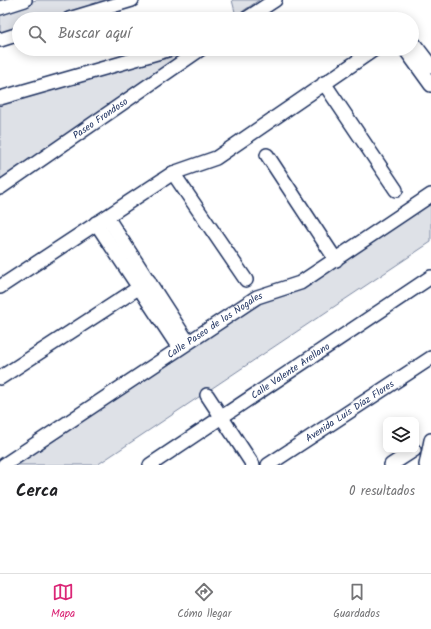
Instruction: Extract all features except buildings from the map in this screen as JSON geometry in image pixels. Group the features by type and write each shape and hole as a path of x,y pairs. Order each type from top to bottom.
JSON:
{"street":[{"path":"0,8 25,0"},
{"path":"87,12 107,4 132,0"},
{"path":"257,12 275,0"},
{"path":"0,40 12,36"},
{"path":"419,50 431,66"},
{"path":"0,98 147,56"},
{"name":"Paseo Frondoso","path":"0,188 191,56"},
{"path":"0,287 173,173 216,158 364,56"},
{"path":"409,56 431,85"},
{"path":"324,83 396,190"},
{"path":"267,155 336,260"},
{"path":"173,173 246,280"},
{"name":"Calle Paseo de los Nogales","path":"3,462 257,297 300,283 336,260 431,194"},
{"path":"102,220 184,345"},
{"name":"Calle Valente Arellano","path":"150,465 431,277"},
{"path":"0,378 144,284"},
{"name":"Avenida Luis Díaz Flores","path":"268,465 431,358"},
{"path":"207,395 253,465"},
{"path":"419,446 431,439"},
{"path":"426,465 431,439"},
{"path":"392,465 409,453"}],"shaded area":[{"path":"36,0 124,0 84,12 12,12 12,34 0,38 0,11"},
{"path":"232,0 259,0 242,12 235,12"},
{"path":"168,56 182,56 0,182 0,104"},
{"path":"431,197 431,242 97,465 6,465 258,298 302,284"}]}
